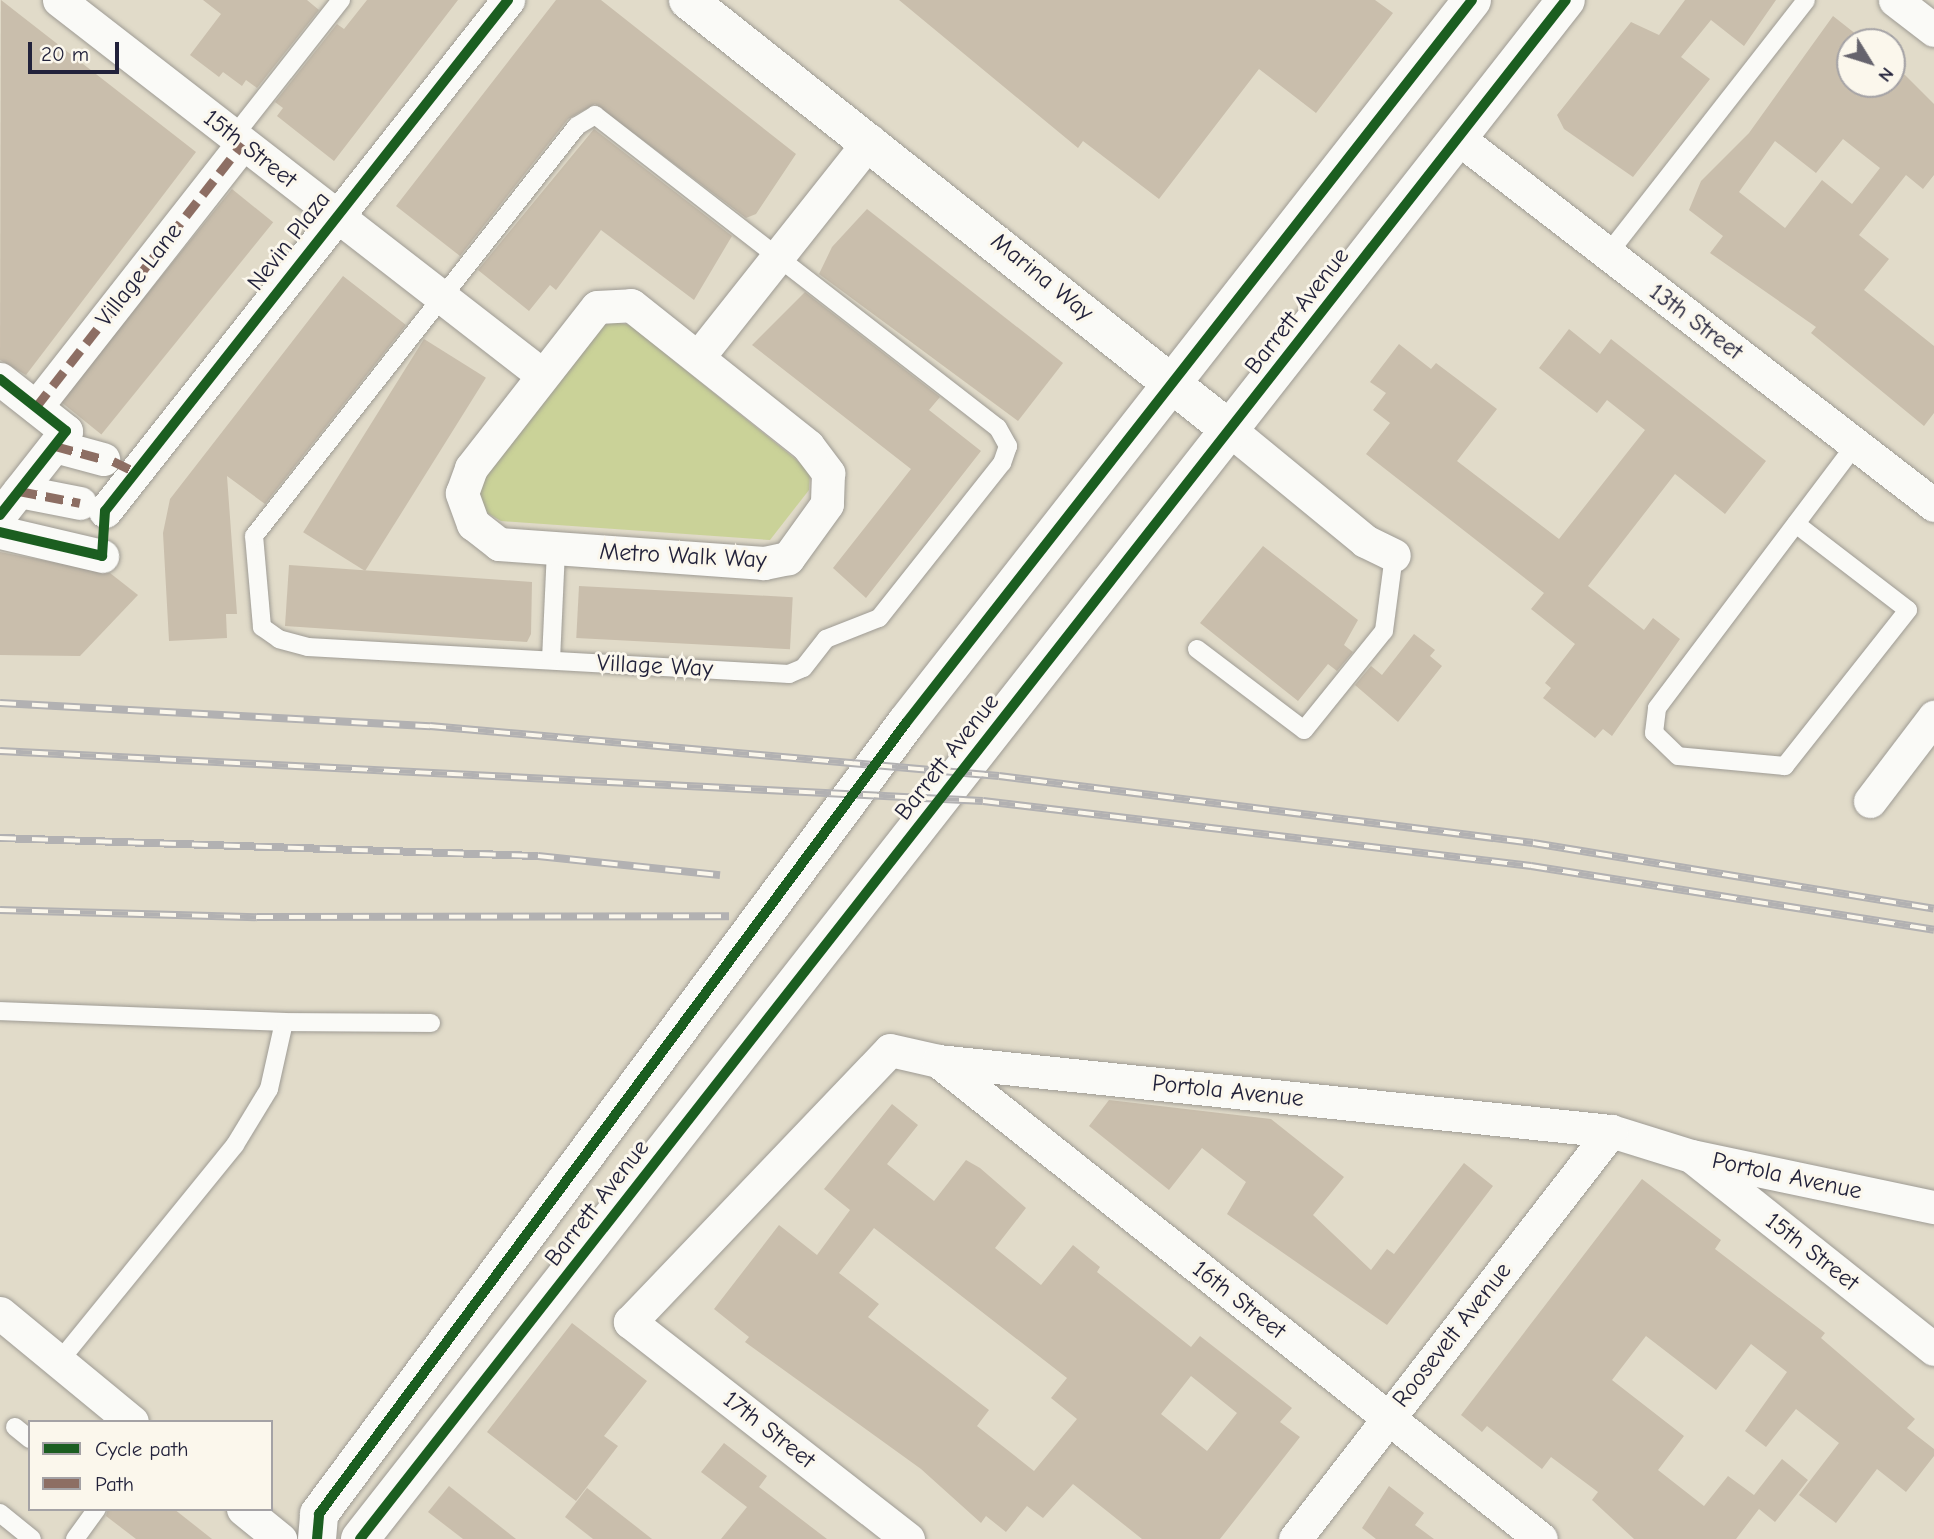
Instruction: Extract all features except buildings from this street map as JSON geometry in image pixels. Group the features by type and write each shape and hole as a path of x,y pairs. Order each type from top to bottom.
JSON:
{"main road":[{"name":"Marina Way","path":"688,0 870,140 1230,430"},
{"name":"Barrett Avenue","path":"317,1539 319,1514 526,1243 642,1076 905,723 1472,0"},
{"name":"Barrett Avenue","path":"360,1539 1566,0"}],"street":[{"name":"15th Street","path":"59,0 541,374"},
{"name":"Nevin Plaza","path":"91,507 117,464 335,215 508,0"},
{"path":"1895,0 1934,30"},
{"name":"13th Street","path":"1458,138 1934,505"},
{"name":"Village Lane","path":"36,407 238,140"},
{"path":"699,356 870,140"},
{"name":"Metro Walk Way","path":"631,305 699,356 808,446 828,473 828,504 813,530 788,558 764,563 499,544 473,524 462,493 471,468 541,374 597,307 631,305"},
{"path":"0,379 66,431 10,503"},
{"name":"Marina Way","path":"1230,430 1364,541 1394,555"},
{"path":"54,446 117,464"},
{"path":"0,532 101,561 91,507 10,503"},
{"path":"1870,801 1934,717"},
{"name":"Portola Avenue","path":"630,1322 890,1050 938,1061 1611,1131 1691,1156 1934,1207"},
{"name":"16th Street","path":"938,1061 1541,1539"},
{"name":"Roosevelt Avenue","path":"1295,1539 1611,1131"},
{"name":"15th Street","path":"1691,1156 1934,1349"},
{"path":"0,1313 129,1420"},
{"name":"17th Street","path":"630,1322 908,1539"},
{"path":"245,1511 280,1539"}],"lane":[{"name":"Village Lane","path":"238,140 341,0"},
{"path":"1607,255 1806,0"},
{"name":"Village Way","path":"595,116 778,257 998,428 1008,446 1002,463 879,618 826,639 803,668 789,674 308,648 262,627 254,536 577,126 595,116"},
{"path":"1796,524 1908,610 1785,766 1678,756 1654,733 1657,708 1856,444"},
{"path":"551,660 556,549"},
{"path":"1197,649 1304,730 1384,631 1394,555"},
{"path":"0,1011 284,1022 431,1023"},
{"path":"58,1363 234,1145 269,1089 284,1022"},
{"path":"15,1427 28,1437"},
{"path":"75,1539 96,1511"},
{"path":"0,1513 32,1539"}],"green space":[{"path":"615,322 630,325 810,471 809,490 770,540 501,521 484,511 477,493 482,477 601,326"}],"railway":[{"path":"0,703 430,726 999,776 1533,843 1934,909"},
{"path":"0,751 983,801 1531,866 1934,930"},
{"path":"0,838 538,856 720,875"},
{"path":"0,910 257,917 729,916"}],"marked path":[{"path":"36,407 243,143"},
{"path":"55,446 103,459"},
{"path":"113,461 136,472"},
{"path":"19,491 80,503"}],"cycle path":[{"path":"0,532 102,556 105,511 508,0"},
{"path":"317,1539 319,1514 906,723 1472,0"},
{"path":"360,1539 1566,0"},
{"path":"0,379 66,431 0,515"}]}
